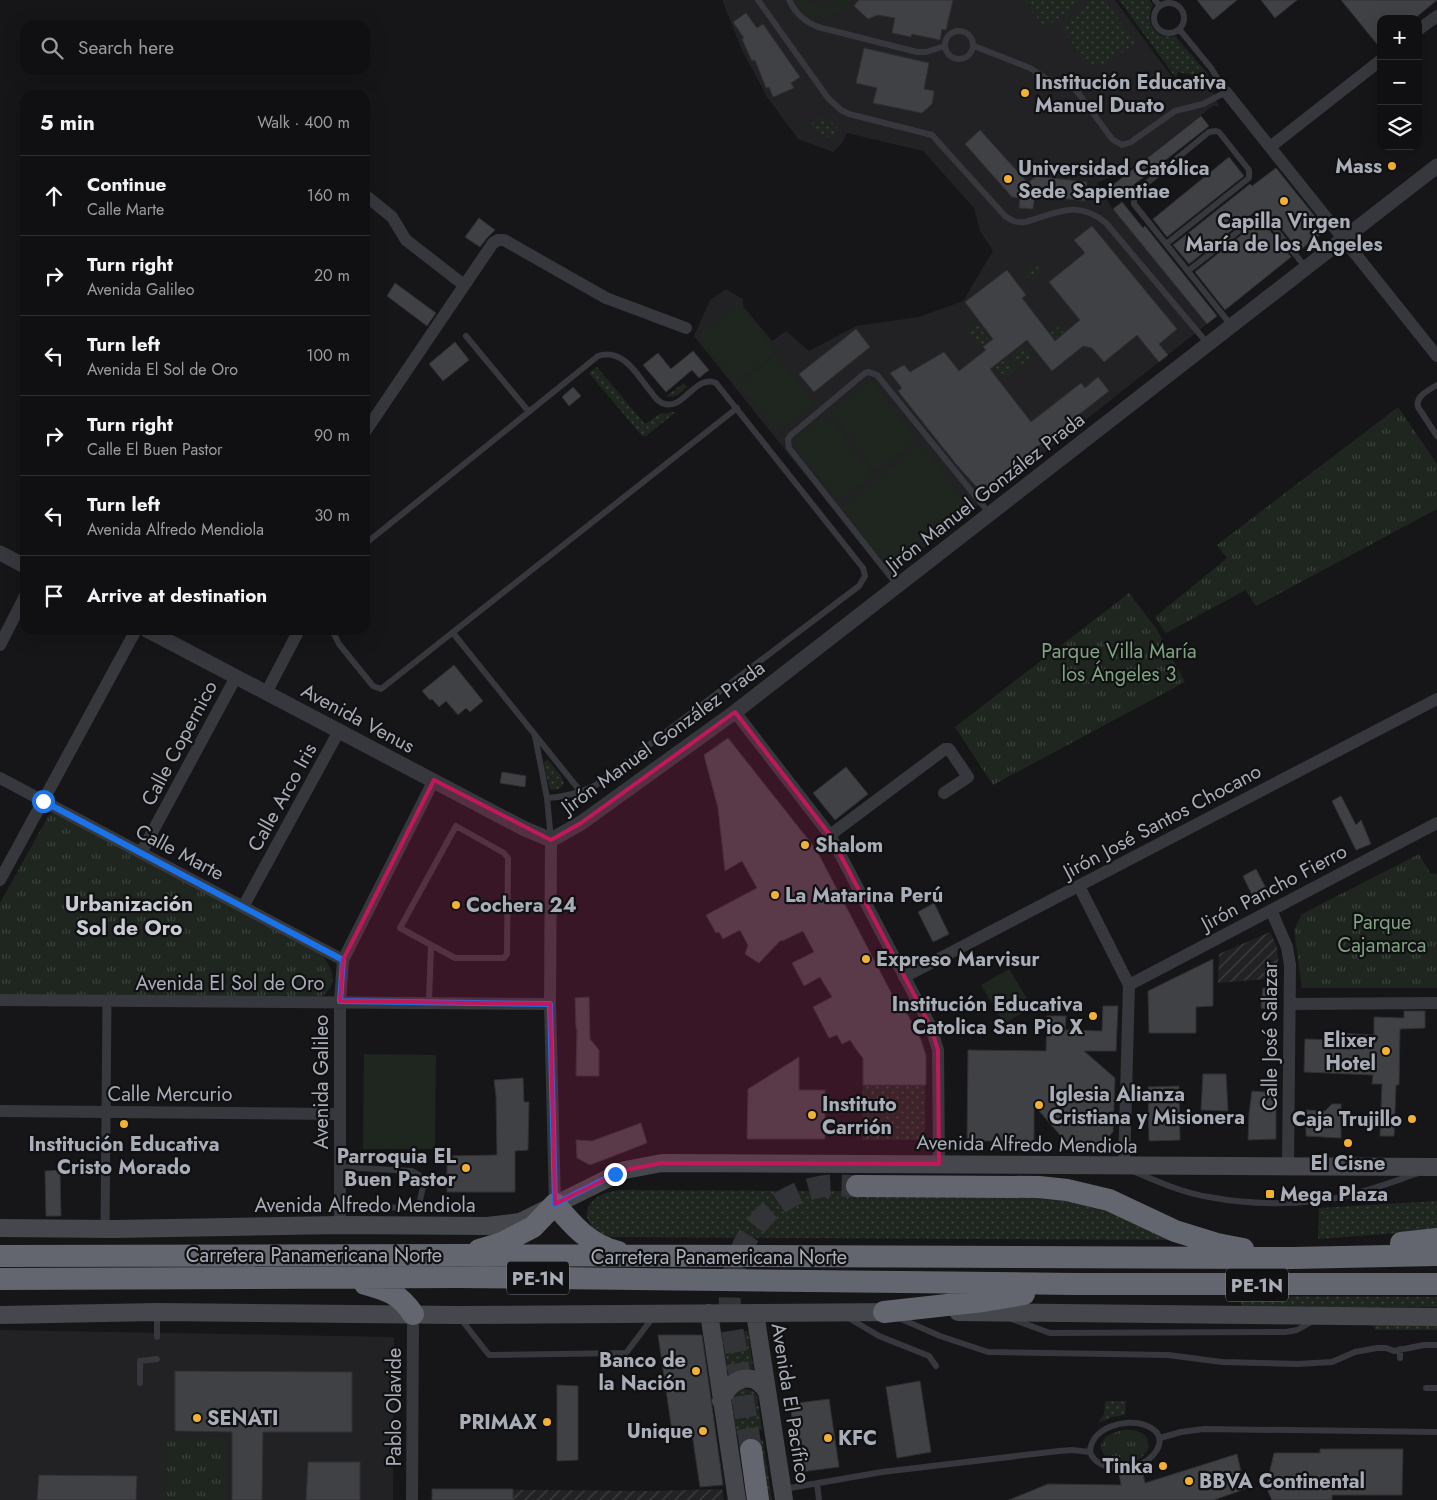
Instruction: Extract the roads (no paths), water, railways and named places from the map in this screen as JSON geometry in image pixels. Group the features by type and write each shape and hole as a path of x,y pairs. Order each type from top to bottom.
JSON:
{"highway":[{"path":"857,1186 1039,1187 1067,1190 1109,1200 1175,1231 1217,1244 1293,1258"},
{"path":"461,1255 502,1242 533,1227 555,1204 571,1224 586,1237 615,1252 639,1257"},
{"path":"1337,1258 1383,1245 1437,1239"},
{"name":"Carretera Panamericana Norte","path":"0,1256 461,1255 1293,1258 1437,1256"},
{"path":"304,1277 363,1284 392,1292 405,1301 413,1314"},
{"name":"Carretera Panamericana Norte","path":"0,1279 459,1277 1076,1284 1437,1284"},
{"path":"884,1312 983,1301 1076,1284"},
{"path":"751,1450 758,1500"}],"main road":[{"name":"Avenida Alfredo Mendiola","path":"0,1228 105,1229 340,1225 487,1226 520,1222 625,1170 662,1163 1437,1167"},
{"path":"0,1315 157,1312 457,1315 884,1312 1437,1317"},
{"path":"708,1313 737,1500"},
{"name":"Avenida El Pacífico","path":"755,1313 783,1494"},
{"path":"721,1401 725,1390 730,1385 744,1379 758,1382 763,1385 767,1392"}],"street":[{"path":"1422,27 1437,16"},
{"path":"1270,147 1377,63"},
{"path":"1226,92 1437,356"},
{"name":"Jirón Manuel González Prada","path":"551,840 581,823 735,712 1437,166"},
{"path":"370,198 392,217 406,240 464,285"},
{"path":"370,425 493,243 498,240 504,240 606,298 686,328"},
{"path":"0,553 20,563"},
{"path":"0,645 20,606"},
{"path":"0,880 133,635"},
{"name":"Avenida Venus","path":"156,635 523,828 551,840"},
{"path":"266,693 296,635"},
{"name":"Calle Copernico","path":"142,853 236,677"},
{"name":"Jirón José Santos Chocano","path":"904,977 1437,699"},
{"path":"735,712 830,835 931,1027 938,1050 939,1164"},
{"name":"Calle Arco Iris","path":"243,907 339,731"},
{"path":"830,835 945,749 949,748 968,777 944,793"},
{"name":"Calle Marte","path":"0,778 343,960"},
{"name":"Avenida Galileo","path":"340,1225 340,1001 343,960 434,780"},
{"name":"Jirón Pancho Fierro","path":"1129,985 1437,823"},
{"path":"551,840 550,1004 555,1204"},
{"path":"1079,886 1129,985 1124,1166"},
{"name":"Calle José Salazar","path":"1271,910 1290,956 1288,1166"},
{"name":"Avenida El Sol de Oro","path":"0,1000 550,1004"},
{"path":"105,1229 107,1002"},
{"path":"1290,1004 1437,1003"},
{"name":"Calle Mercurio","path":"0,1111 340,1114"},
{"name":"Pablo Olavide","path":"412,1500 413,1314"}],"lane":[{"path":"758,0 828,98 841,110 858,117 932,135 1005,216 1018,223 1069,210 1087,211 1098,216 1106,223 1208,344"},
{"path":"789,0 796,13 806,22 818,27 917,52 926,52 945,46"},
{"path":"1155,0 1160,6"},
{"path":"1173,3 1181,8 1184,22 1179,29 1169,32 1160,29 1155,20 1155,15 1160,6 1173,3"},
{"path":"974,46 1030,68 1053,83 1072,86 1112,139 1122,145 1131,142 1175,110 1203,104 1226,92 1211,68 1179,29"},
{"path":"960,30 965,31 972,37 974,46 970,54 961,59 952,57 945,46 948,36 960,30"},
{"path":"1166,244 1250,178 1249,170 1216,130 1209,132 1136,192 1134,204 1166,244 1188,271 1232,326"},
{"path":"1188,271 1259,215 1265,216 1306,268"},
{"path":"466,336 529,412"},
{"path":"370,540 598,356 609,354 617,355 626,362 657,400 662,403 672,404 677,402 701,383 711,380 719,386 863,568 864,580 859,586 596,785 581,792 547,798"},
{"path":"898,586 788,444 790,435 865,373 869,372 877,375 990,514"},
{"path":"1437,385 1418,398 1416,402 1437,436"},
{"path":"334,635 339,644 373,686 378,689 384,687 737,408"},
{"path":"453,633 581,792"},
{"path":"534,735 547,798 551,840"},
{"path":"456,826 504,853 508,858 507,954 504,958 498,959 455,958 431,945 400,928 456,826"},
{"path":"429,1002 431,945"},
{"path":"1124,1166 1147,1177 1208,1197 1252,1202 1319,1201 1347,1196 1437,1167"},
{"path":"340,1167 412,1171 419,1175 424,1183 419,1204 410,1208 340,1206"},
{"path":"157,1312 157,1337"},
{"path":"840,1312 879,1336 929,1356 936,1366"},
{"path":"884,1312 940,1336 988,1352 1168,1355 1222,1362 1297,1364 1332,1362 1355,1352 1377,1348 1386,1348 1394,1351 1437,1345"},
{"path":"457,1315 489,1355 626,1353 656,1313"},
{"path":"1400,1350 1400,1358"},
{"path":"140,1383 140,1361 157,1360"},
{"path":"1426,1388 1437,1388"},
{"path":"1118,1468 1103,1466 1094,1459 1090,1452 1093,1441 1107,1427 1139,1423 1148,1425 1155,1431 1160,1438 1158,1450 1141,1464"},
{"path":"1160,1438 1181,1432 1204,1429 1437,1432"},
{"path":"783,1494 817,1483 882,1472 1072,1450 1090,1452"},
{"path":"817,1483 819,1500"}],"tunnel":[{"path":"751,1450 730,1310 731,1284 741,1250 749,1235 760,1221 786,1199 801,1192 824,1186 857,1186"}],"place":[{"name":"Institución Educativa Manuel Duato","path":"1025,93"},
{"name":"Mass","path":"1392,166"},
{"name":"Universidad Católica Sede Sapientiae","path":"1008,179"},
{"name":"Capilla Virgen María de los Ángeles","path":"1284,201"},
{"name":"Shalom","path":"805,845"},
{"name":"La Matarina Perú","path":"775,895"},
{"name":"Cochera 24","path":"456,905"},
{"name":"Expreso Marvisur","path":"866,959"},
{"name":"Institución Educativa Catolica San Pio X","path":"1093,1016"},
{"name":"Elixer Hotel","path":"1386,1051"},
{"name":"Iglesia Alianza Cristiana y Misionera","path":"1039,1105"},
{"name":"Instituto Carrión","path":"812,1115"},
{"name":"Caja Trujillo","path":"1412,1119"},
{"name":"Institución Educativa Cristo Morado","path":"124,1124"},
{"name":"El Cisne","path":"1348,1143"},
{"name":"Parroquia EL Buen Pastor","path":"466,1168"},
{"name":"Mega Plaza","path":"1270,1194"},
{"name":"Banco de la Nación","path":"696,1371"},
{"name":"SENATI","path":"197,1418"},
{"name":"PRIMAX","path":"547,1422"},
{"name":"Unique","path":"703,1431"},
{"name":"KFC","path":"828,1438"},
{"name":"Tinka","path":"1163,1466"},
{"name":"BBVA Continental","path":"1189,1481"}],"district":[{"name":"Urbanización Sol de Oro","path":"129,916"}],"park label":[{"name":"Parque Villa María los Ángeles 3","path":"1119,662"},
{"name":"Parque Cajamarca","path":"1382,934"}]}
